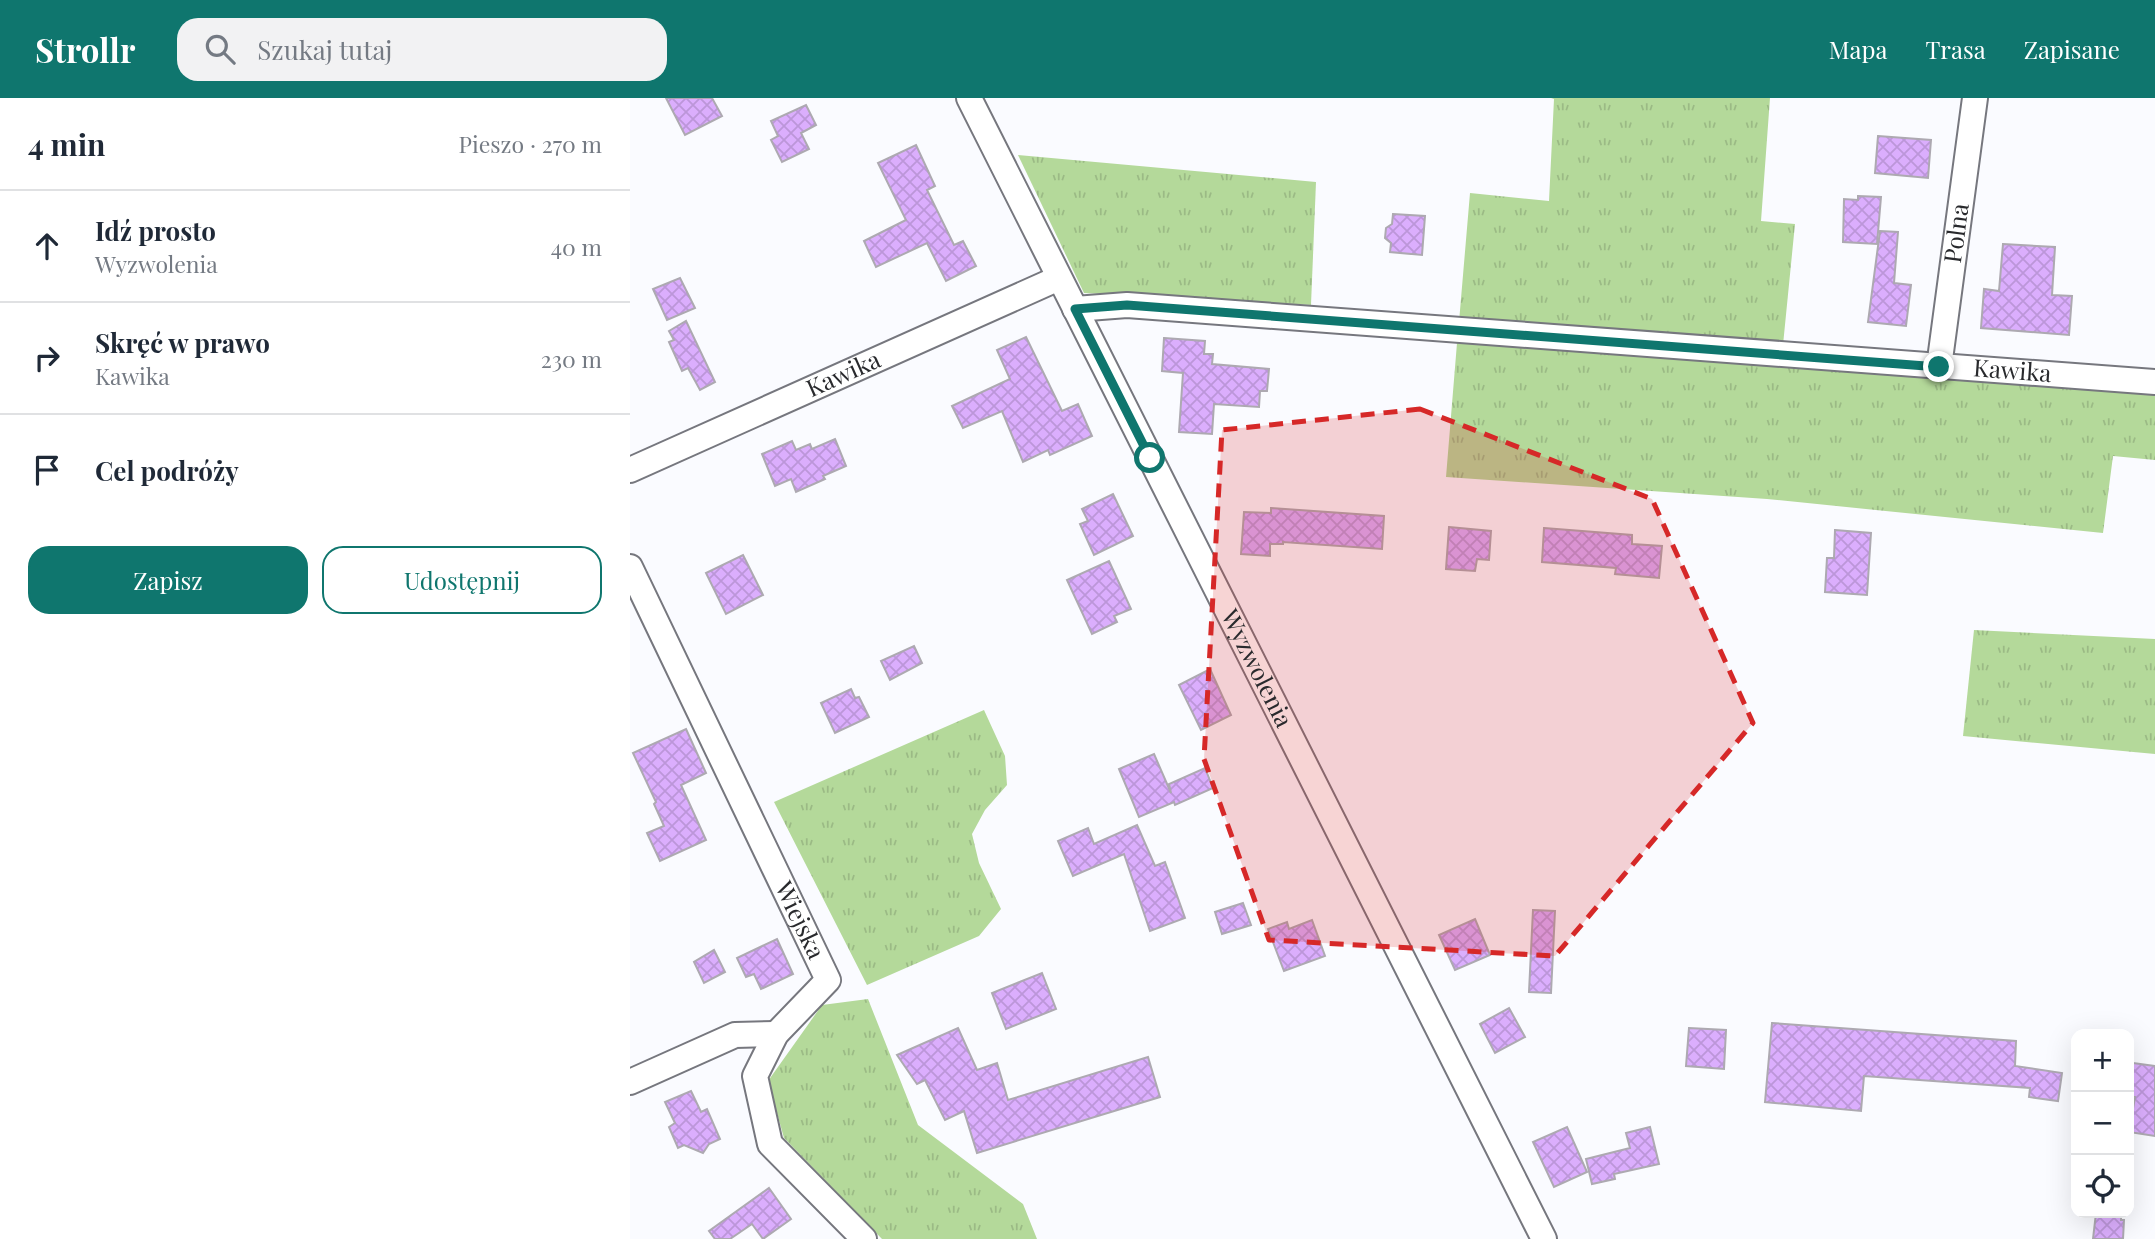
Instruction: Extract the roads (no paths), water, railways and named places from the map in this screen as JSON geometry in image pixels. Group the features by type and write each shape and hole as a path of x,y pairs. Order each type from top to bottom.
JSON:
{"street":[{"name":"Wyzwolenia","path":"969,98 1544,1239"},
{"name":"Polna","path":"1939,367 1975,98"},
{"name":"Kawika","path":"630,470 1059,278"},
{"name":"Kawika","path":"1075,309 1127,305 2155,382"},
{"name":"Wiejska","path":"630,567 828,980 776,1034 755,1076 770,1144 864,1239"},
{"path":"630,1082 735,1035 776,1034"}]}
